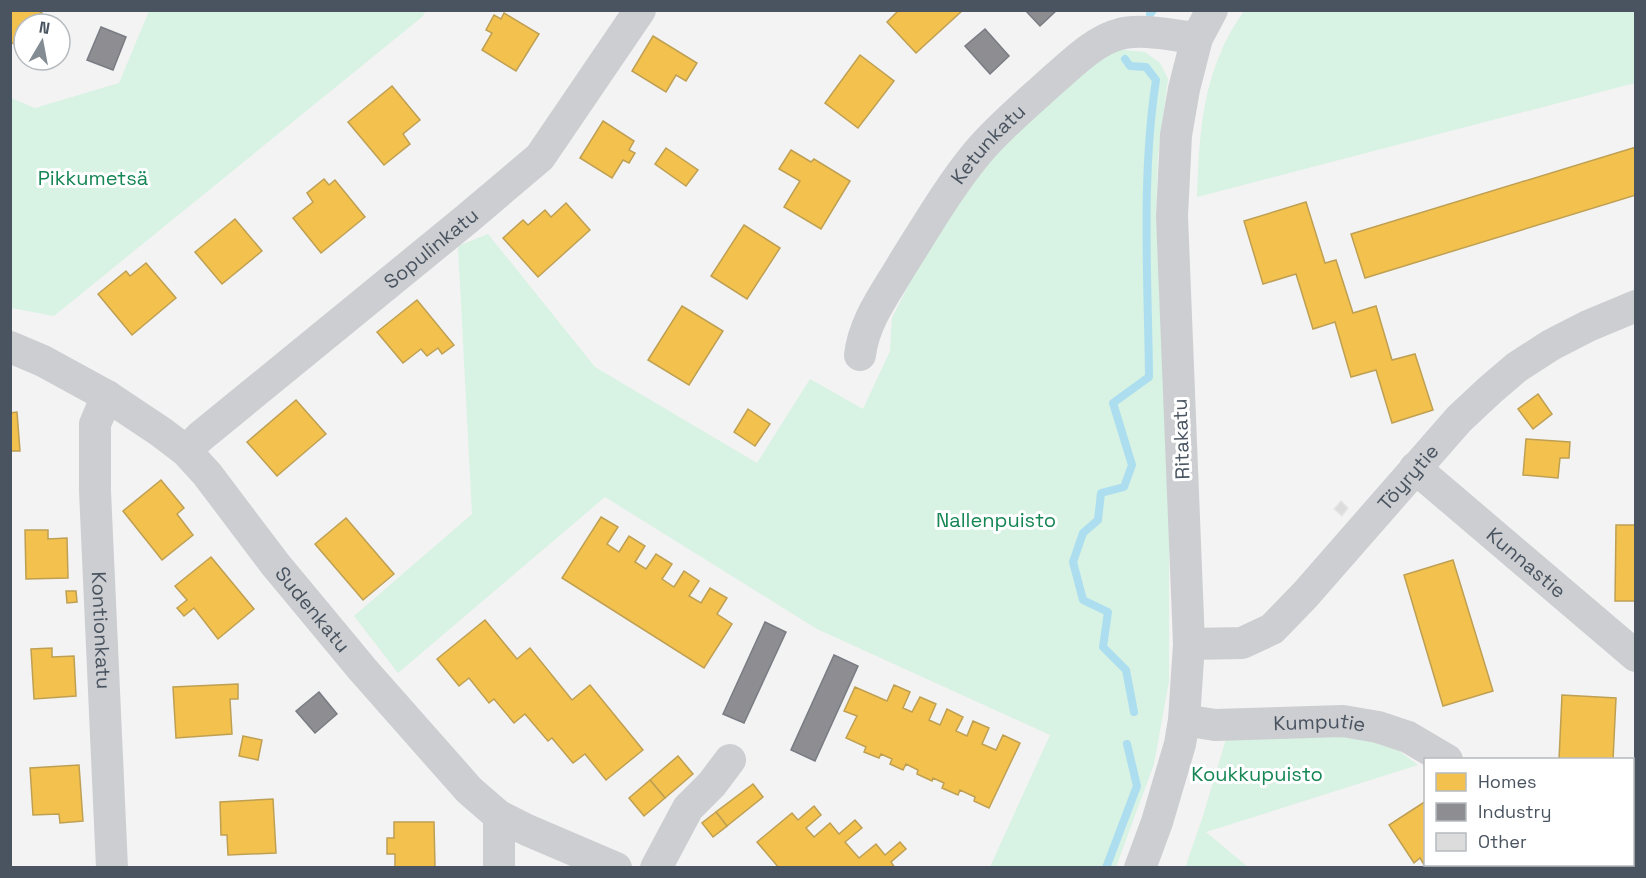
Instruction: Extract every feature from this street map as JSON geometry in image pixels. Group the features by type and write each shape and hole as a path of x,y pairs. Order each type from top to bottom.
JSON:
{"street":[{"name":"Sopulinkatu","path":"186,451 200,437 540,157 640,10"},
{"name":"Ritakatu","path":"1140,867 1157,822 1180,744 1184,720 1189,644 1172,216 1176,135 1197,38 1212,10"},
{"name":"Ketunkatu","path":"860,355 862,339 878,305 949,189 980,150 1019,111 1070,65 1108,38 1120,33 1197,38"},
{"name":"Töyrytie","path":"1189,644 1242,643 1272,629 1300,601 1459,419 1490,390 1517,367 1551,345 1635,306"},
{"name":"Sudenkatu","path":"10,347 44,361 107,396 186,451 207,474 275,564 363,670 469,790 499,816 616,867"},
{"name":"Kontionkatu","path":"107,396 95,424 95,491 112,867"},
{"name":"Kunnastie","path":"1415,468 1635,657"},
{"name":"Kumputie","path":"1184,720 1215,725 1343,721 1378,727 1408,737 1445,758"},
{"path":"656,867 688,808 712,784 730,760"},
{"path":"499,816 499,867"}],"green space":[{"name":"Pikkumetsä","path":"149,11 426,11 422,17 54,316 11,308 11,98 35,108 119,83"},
{"path":"1244,11 1635,11 1635,83 1197,197 1199,148 1206,100 1220,55"},
{"name":"Nallenpuisto","path":"1115,49 1145,52 1160,63 1168,79 1158,155 1156,213 1169,482 1169,681 1154,764 1116,867 990,867 1050,735 817,629 605,497 398,673 354,616 472,514 458,246 488,234 595,367 757,463 810,379 863,409 890,351 892,318 929,244 978,173 1020,125 1074,78"},
{"name":"Koukkupuisto","path":"1303,730 1382,738 1418,765 1206,832 1248,867 1185,868 1226,739"}],"building: Homes":[{"path":"10,10 40,12 12,12 12,43 10,42"},
{"path":"899,10 963,10 916,53 887,22"},
{"path":"504,13 539,34 516,71 482,50 492,33 486,30 494,15 501,19"},
{"path":"653,36 697,63 686,81 676,75 666,92 632,71"},
{"path":"860,55 894,81 858,128 825,103"},
{"path":"392,86 420,120 403,134 410,144 384,165 348,122"},
{"path":"603,121 634,141 629,150 635,153 629,163 623,160 612,178 580,158"},
{"path":"1636,147 1636,195 1365,278 1351,234"},
{"path":"666,148 698,170 686,186 655,164"},
{"path":"791,150 811,162 814,159 850,181 821,229 784,207 800,181 779,169"},
{"path":"324,179 329,185 335,180 365,217 321,253 293,218 313,202 307,193"},
{"path":"1306,202 1325,263 1336,260 1353,313 1376,306 1392,360 1415,354 1433,410 1392,423 1376,370 1351,377 1335,322 1313,329 1296,274 1263,284 1244,221"},
{"path":"566,203 590,230 538,277 503,238 523,220 528,225 545,210 551,217"},
{"path":"235,219 262,251 222,284 195,252"},
{"path":"744,225 780,248 747,299 711,276"},
{"path":"146,263 176,298 132,335 98,294 126,271 130,276"},
{"path":"417,300 454,345 442,354 438,348 427,356 421,349 403,363 377,332"},
{"path":"682,306 723,331 689,385 648,360"},
{"path":"1538,394 1552,414 1533,429 1518,409"},
{"path":"296,400 326,434 277,476 247,442"},
{"path":"748,409 770,424 755,446 734,432"},
{"path":"17,412 20,451 10,451 10,413"},
{"path":"1526,439 1570,442 1569,458 1560,458 1558,478 1523,475"},
{"path":"161,480 184,508 177,514 193,535 162,560 123,511"},
{"path":"601,517 618,527 607,544 619,552 629,536 645,546 635,562 646,569 656,554 672,564 662,579 674,587 684,571 699,581 689,596 701,603 710,588 727,598 717,614 732,624 704,668 562,578"},
{"path":"346,518 394,574 363,600 315,544"},
{"path":"1616,525 1636,525 1636,601 1615,601"},
{"path":"25,530 48,530 48,539 67,538 68,578 26,579"},
{"path":"211,557 254,609 218,639 194,608 184,616 177,608 187,600 175,586"},
{"path":"1453,560 1493,691 1443,706 1404,575"},
{"path":"66,591 76,591 77,602 67,603"},
{"path":"485,620 517,659 530,648 572,700 590,685 643,750 606,780 585,754 573,763 552,738 548,741 525,714 514,723 494,699 489,703 469,678 459,686 437,659"},
{"path":"52,648 52,657 74,656 76,696 34,699 31,649"},
{"path":"238,684 238,699 230,699 232,734 176,738 173,687"},
{"path":"894,685 910,692 903,708 912,712 920,697 936,704 929,720 940,725 947,709 963,717 956,731 967,736 973,721 989,728 982,744 996,750 1003,735 1020,743 989,808 974,801 975,797 960,790 958,795 942,788 944,783 933,778 932,781 917,774 918,770 906,764 903,770 890,764 892,759 881,754 879,758 864,752 866,747 846,738 857,716 844,711 855,687 887,701"},
{"path":"1562,695 1616,698 1613,758 1559,758"},
{"path":"243,736 262,740 258,760 239,756"},
{"path":"678,756 693,774 665,798 650,780"},
{"path":"79,765 83,821 60,823 59,814 33,815 30,768"},
{"path":"650,780 665,798 644,816 629,798"},
{"path":"753,784 763,797 727,826 716,812"},
{"path":"273,799 276,853 228,855 227,835 221,835 220,802"},
{"path":"1424,802 1424,865 1420,858 1414,863 1389,825"},
{"path":"814,806 821,815 806,828 814,837 830,823 839,834 855,820 862,828 845,842 859,858 876,844 885,855 900,842 906,849 891,862 895,868 779,868 757,842 792,813 798,820"},
{"path":"716,812 727,826 713,837 702,823"},
{"path":"394,822 434,822 435,867 395,868 395,854 387,854 387,838 394,838"},
{"path":"1425,866 1485,866 1486,868 1426,868"}],"building: Industry":[{"path":"1025,10 1057,10 1040,26"},
{"path":"101,27 126,37 113,70 87,60"},
{"path":"985,29 1009,56 990,74 965,46"},
{"path":"765,622 786,632 744,723 723,714"},
{"path":"834,655 858,666 815,761 791,750"},
{"path":"319,692 337,714 315,733 296,711"}],"building: Other":[{"path":"1341,501 1348,508 1342,516 1334,509"}],"waterway":[{"path":"1150,14 1153,10"},
{"path":"1125,59 1130,66 1146,67 1156,80 1151,117 1147,191 1149,377 1113,403 1132,465 1124,487 1101,493 1098,520 1083,533 1073,562 1083,600 1108,612 1103,647 1126,670 1134,712"},
{"path":"1106,868 1137,786 1127,744"}]}
